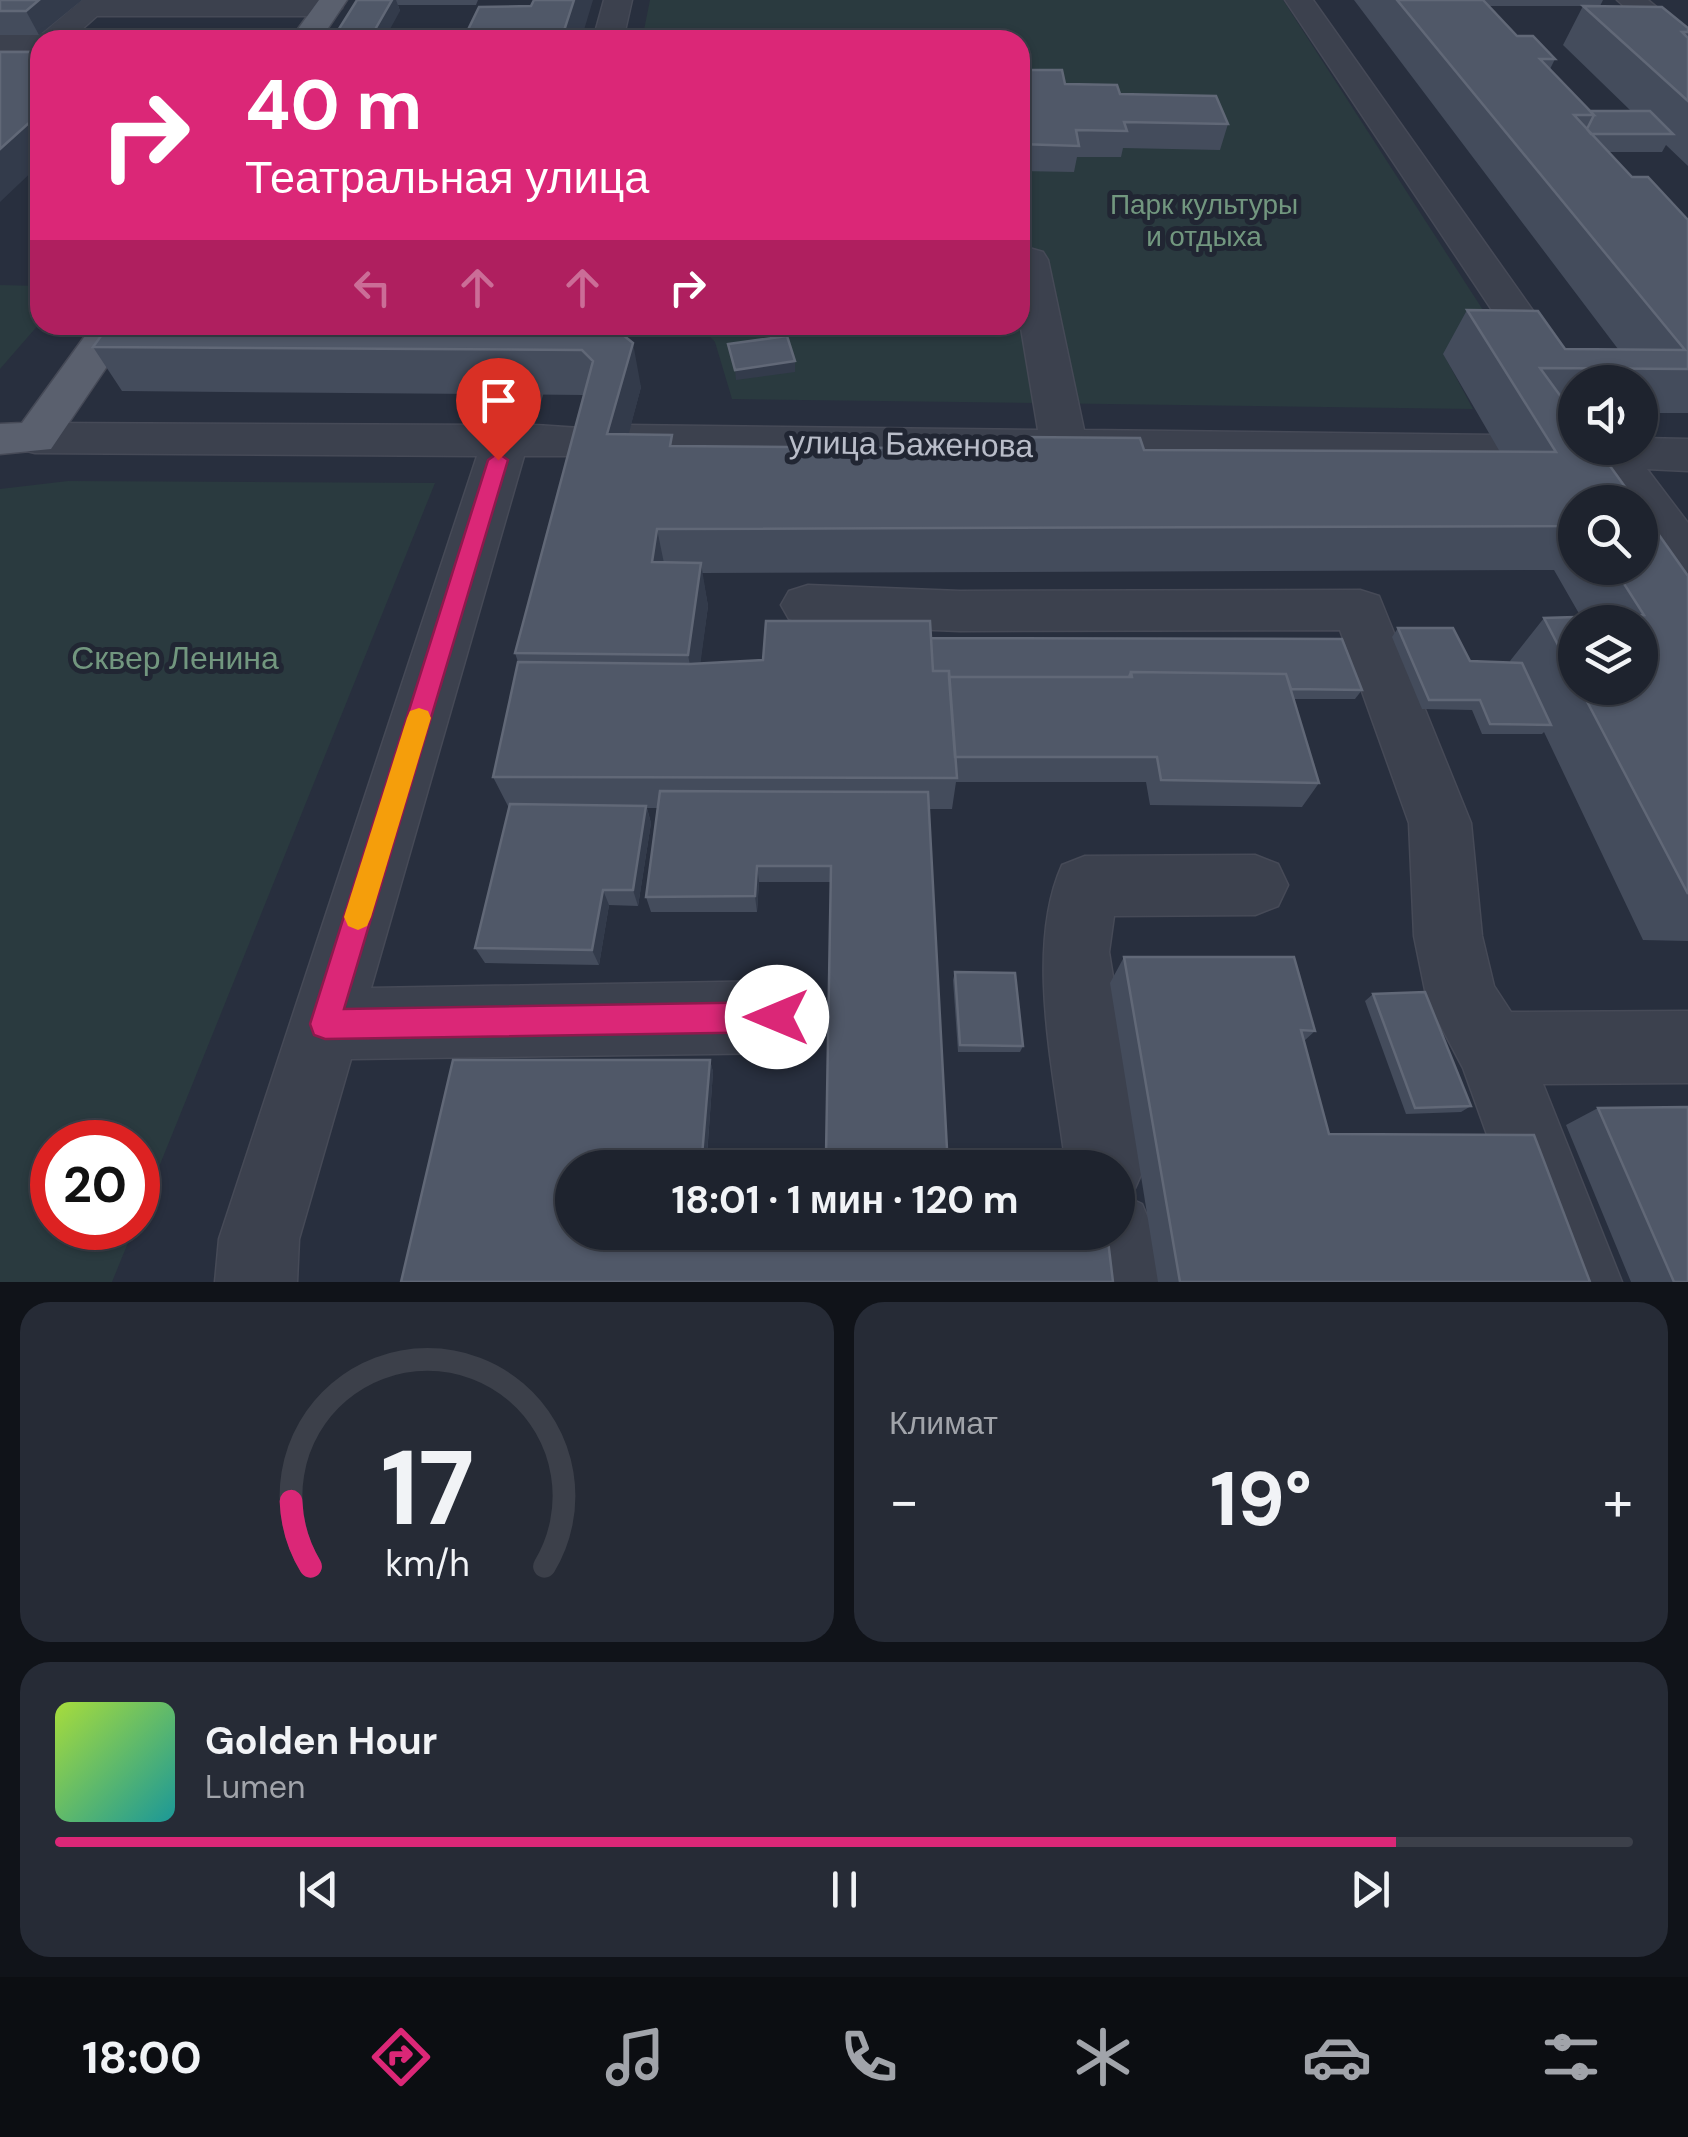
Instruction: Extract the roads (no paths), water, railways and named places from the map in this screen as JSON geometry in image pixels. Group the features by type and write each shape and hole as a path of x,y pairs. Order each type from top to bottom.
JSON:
{"main road":[{"path":"312,30 330,4"},
{"path":"18,438 106,335"}],"street":[{"path":"610,30 618,0"},
{"path":"1298,0 1558,378"},
{"path":"1631,0 1688,48"},
{"path":"64,30 95,4 242,8 330,4"},
{"path":"210,30 242,8"},
{"path":"0,41 30,41"},
{"path":"0,63 30,64"},
{"path":"1030,265 1064,446"},
{"path":"256,1282 259,1239 521,390"},
{"name":"улица Баженова","path":"18,438 521,390 610,440 1558,450"},
{"name":"улица Баженова","path":"1658,453 1688,455"},
{"path":"1620,465 1688,560"},
{"path":"808,606 960,612 1360,610 1440,822 1448,936 1462,1000 1492,1048 1581,1282"},
{"path":"1102,1150 1075,952 1085,886 1255,885"},
{"path":"325,1024 777,1017"},
{"path":"1492,1048 1688,1047"},
{"path":"1116,1250 1120,1282"}],"park label":[{"name":"Парк культуры и отдыха","path":"1204,220"},
{"name":"Сквер Ленина","path":"175,658"}]}
